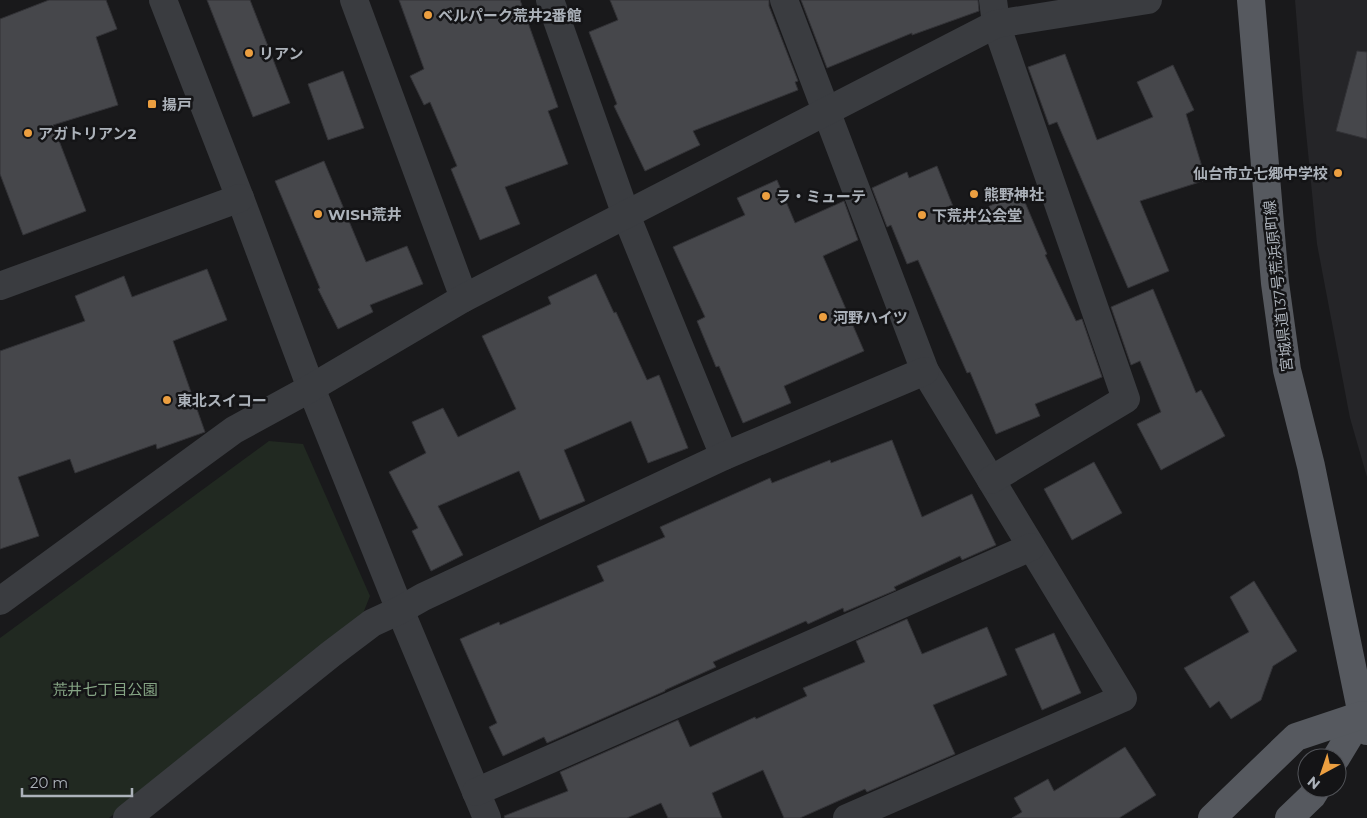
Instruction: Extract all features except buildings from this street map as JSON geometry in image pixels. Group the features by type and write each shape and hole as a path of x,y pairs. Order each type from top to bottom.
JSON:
{"main road":[{"name":"宮城県道137号荒浜原町線","path":"1251,0 1275,283 1287,370 1313,476 1365,719"},
{"path":"1343,748 1365,719"},
{"path":"1212,818 1296,737 1365,719"},
{"path":"1289,818 1310,798"}],"street":[{"path":"163,0 311,388 400,610 487,818"},
{"path":"354,0 464,298"},
{"path":"550,0 626,214 724,456"},
{"path":"784,0 924,371 1123,698 847,818"},
{"path":"0,601 234,430 311,388 464,298 826,111 994,12 1148,0"},
{"path":"991,480 1126,399 994,12"},
{"path":"0,286 240,198"},
{"path":"127,818 372,623 724,456 924,371"},
{"path":"476,792 1031,547"}],"shaded area":[{"name":"仙台市立七郷中学校","path":"1295,0 1367,0 1367,477 1350,418 1317,244"}],"green space":[{"name":"荒井七丁目公園","path":"269,441 303,444 370,596 362,616 109,818 0,818 0,638"}],"place":[{"name":"ベルパーク荒井2番館","path":"428,15"},
{"name":"リアン","path":"249,53"},
{"name":"揚戸","path":"152,104"},
{"name":"アガトリアン2","path":"28,133"},
{"name":"仙台市立七郷中学校","path":"1338,173"},
{"name":"熊野神社","path":"974,194"},
{"name":"ラ・ミューテ","path":"766,196"},
{"name":"WISH荒井","path":"318,214"},
{"name":"下荒井公会堂","path":"922,215"},
{"name":"河野ハイツ","path":"823,317"},
{"name":"東北スイコー","path":"167,400"}]}
